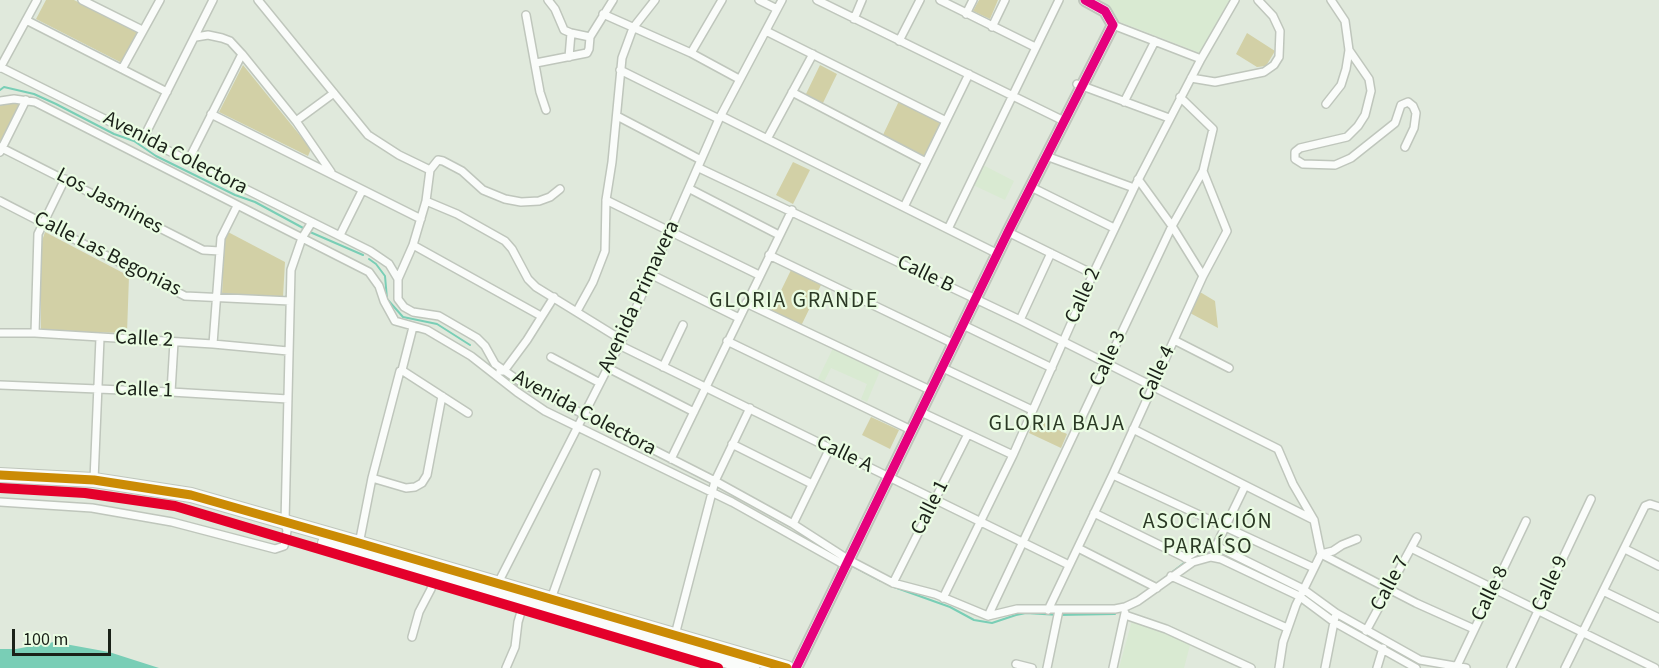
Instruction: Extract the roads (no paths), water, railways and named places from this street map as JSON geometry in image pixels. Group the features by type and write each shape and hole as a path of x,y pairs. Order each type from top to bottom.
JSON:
{"highway":[{"path":"0,475 100,483 286,526 496,588 524,602 752,668"},
{"path":"0,483 86,486 100,483"},
{"path":"358,547 434,574 551,599 788,668"}],"street":[{"path":"0,68 37,0"},
{"path":"82,0 142,30"},
{"path":"122,69 160,0"},
{"path":"144,137 213,0"},
{"path":"258,0 368,135 399,155 430,170"},
{"path":"548,0 555,9 564,30 590,37"},
{"path":"536,63 587,53 590,37 613,0"},
{"path":"577,311 593,282 604,251 606,200 617,116 620,70 633,28 655,0"},
{"path":"691,53 722,0"},
{"path":"759,0 777,9"},
{"name":"Avenida Primavera","path":"496,588 621,342 720,117 782,0"},
{"path":"817,0 1061,120"},
{"path":"854,18 862,0"},
{"path":"899,41 920,0"},
{"path":"940,0 1035,47"},
{"path":"966,14 973,0"},
{"path":"992,27 1005,0"},
{"path":"948,230 1059,0"},
{"path":"1085,0 1111,20 1155,41 1201,58"},
{"name":"Calle 2","path":"943,598 1013,455 1114,228 1180,97 1235,0"},
{"path":"1191,78 1215,82 1263,72 1274,65 1279,57 1280,31 1273,16 1258,0"},
{"path":"1326,104 1341,85 1349,50 1345,21 1331,0"},
{"path":"603,14 691,53 740,79"},
{"path":"526,15 540,92 546,110"},
{"path":"26,20 167,92"},
{"path":"886,476 921,412 950,342 1111,20"},
{"path":"766,31 946,121"},
{"path":"569,57 571,33"},
{"path":"195,37 208,36 230,41 296,121 333,174"},
{"path":"1124,102 1155,41"},
{"path":"1349,50 1369,79 1371,91 1365,115 1347,137 1300,148 1295,152 1294,159 1303,164 1335,165 1351,158 1395,123 1401,105 1408,102 1416,113 1414,128 1405,147"},
{"path":"188,161 242,54"},
{"path":"767,139 813,54"},
{"name":"Avenida Colectora","path":"0,68 144,137 370,251 389,264 398,279 398,299 404,307 413,312 439,316 477,338 485,346 495,364 522,383 715,481 793,524 845,560"},
{"path":"620,70 767,139 996,253"},
{"path":"904,207 969,74"},
{"path":"1079,86 1169,118"},
{"path":"296,121 334,93"},
{"path":"792,93 926,162"},
{"name":"Calle 3","path":"988,616 1172,226 1203,171 1213,129 1180,97"},
{"path":"0,101 26,100 1,149"},
{"name":"Avenida Colectora","path":"26,100 128,149 369,272 379,286 395,321 427,330 471,356 545,411 893,583 943,598 988,616"},
{"path":"212,114 421,219"},
{"name":"Calle B","path":"617,116 700,164 1278,449 1293,484 1314,520"},
{"path":"996,253 1046,156 1061,120"},
{"name":"Los Jasmines","path":"1,149 203,250 220,251"},
{"path":"1046,156 1134,188"},
{"path":"398,279 413,245 421,219 430,170 438,160 462,171 483,190 494,196 521,202 550,197 560,189"},
{"name":"Calle 4","path":"1048,610 1113,475 1203,276 1224,236 1226,227 1203,171"},
{"path":"35,333 36,242 42,223 65,179"},
{"path":"1138,179 1172,226 1203,276"},
{"path":"1030,187 1114,228"},
{"path":"690,189 779,235"},
{"path":"340,235 362,191"},
{"path":"606,200 759,275"},
{"name":"Calle Las Begonias","path":"0,201 185,296 290,302"},
{"name":"Calle A","path":"426,201 457,214 506,241 528,279 621,342 663,367 1069,565"},
{"path":"213,344 220,251 224,230 237,206"},
{"path":"671,459 792,210"},
{"path":"0,502 92,508 172,522 275,549 284,546 291,270 302,238 312,222"},
{"path":"1008,232 1093,274"},
{"path":"413,245 542,316"},
{"path":"1020,320 1051,253"},
{"path":"769,255 950,342"},
{"path":"650,274 739,318"},
{"path":"486,369 504,371 554,297"},
{"path":"796,668 908,428 943,368 974,298"},
{"path":"746,303 929,390"},
{"path":"663,367 683,325"},
{"path":"963,325 1052,368"},
{"path":"358,547 372,478 413,327"},
{"name":"Calle 2","path":"0,333 35,333 213,344 288,351"},
{"path":"100,338 98,389 100,483"},
{"path":"1174,340 1229,368"},
{"path":"727,341 908,428"},
{"path":"171,392 174,342"},
{"path":"551,357 600,383"},
{"path":"608,368 694,411"},
{"path":"943,368 1032,410"},
{"path":"402,370 468,413"},
{"name":"Calle 1","path":"0,385 288,399"},
{"path":"372,478 406,488 422,483 427,475 442,396"},
{"path":"675,635 715,481 750,408"},
{"path":"921,412 1013,455"},
{"path":"1133,429 1314,520 1321,554 1301,592 1287,628 1279,668"},
{"name":"Calle 1","path":"893,583 968,434"},
{"path":"732,444 812,484"},
{"path":"793,524 830,448"},
{"path":"551,599 596,473"},
{"path":"1113,475 1314,568"},
{"path":"1216,546 1245,486"},
{"name":"Calle 9","path":"1511,668 1591,499"},
{"path":"1565,668 1645,506 1650,504 1659,507"},
{"path":"1094,513 1193,562"},
{"name":"Calle 8","path":"1456,667 1526,521"},
{"name":"Calle 7","path":"1366,631 1417,537"},
{"path":"1321,554 1333,551 1342,544 1357,539"},
{"path":"1185,558 1199,550 1216,546 1420,660 1466,668"},
{"path":"1078,548 1157,588"},
{"path":"1411,548 1655,668"},
{"path":"1625,549 1659,566"},
{"path":"1321,554 1389,589 1474,628"},
{"path":"1113,668 1125,611 1171,576 1193,562 1210,556 1301,592 1334,622 1416,668"},
{"path":"788,668 845,560"},
{"path":"412,637 419,612 431,589 434,574"},
{"path":"1171,576 1287,628"},
{"path":"1604,591 1659,618"},
{"path":"506,668 515,647 518,622 524,602"},
{"path":"988,616 1017,609 1125,611 1251,668"},
{"path":"1047,668 1059,610"},
{"path":"1325,668 1336,613"},
{"path":"1377,668 1385,642"},
{"path":"1016,664 1032,668"}],"waterway":[{"path":"0,90 4,87 34,94 56,104 114,134 134,141 156,156 235,195 255,202 305,229"},
{"path":"310,232 363,255"},
{"path":"369,259 385,276 387,299 403,317 437,324 470,345"},
{"path":"1209,550 1224,555 1241,565"},
{"path":"1154,586 1188,560"},
{"path":"851,565 881,581"},
{"path":"1252,570 1292,589"},
{"path":"894,587 950,607 974,620 992,623 1026,613 1115,614"}],"district":[{"name":"GLORIA GRANDE","path":"794,302"},
{"name":"GLORIA BAJA","path":"1057,425"},
{"name":"ASOCIACIÓN PARAÍSO","path":"1208,536"}]}
